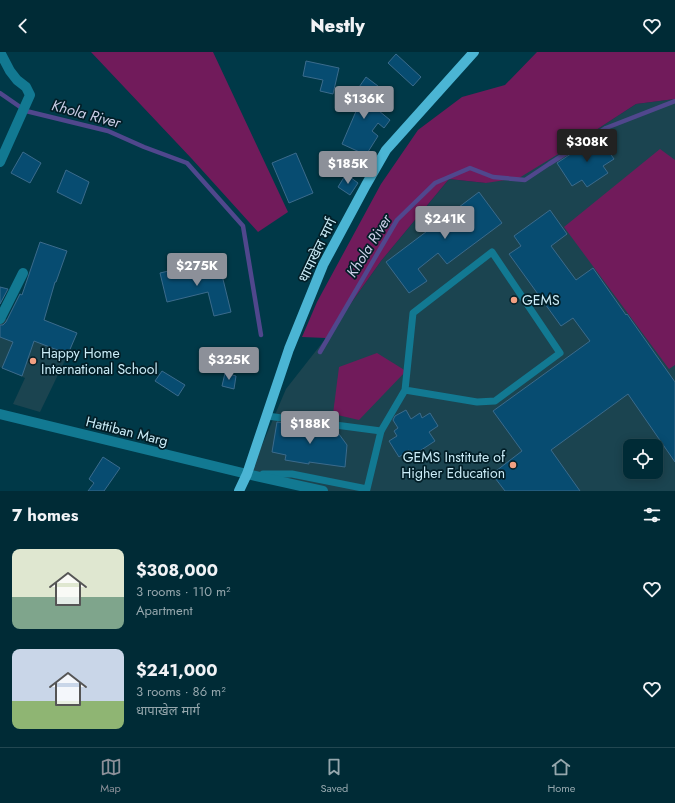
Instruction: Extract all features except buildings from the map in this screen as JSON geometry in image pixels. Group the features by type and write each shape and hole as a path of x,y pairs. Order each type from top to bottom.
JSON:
{"main road":[{"name":"धापाखेल मार्ग","path":"239,491 247,474 289,349 323,265 386,150 474,52"}],"street":[{"path":"0,52 10,71 17,80 26,87 30,96 0,162"},
{"path":"0,319 23,273"},
{"name":"Hattiban Marg","path":"0,414 323,491"}],"lane":[{"path":"247,474 292,474 368,490 381,431 404,390 413,313 492,252 560,353 495,401 476,402 404,390"},
{"path":"267,416 381,431"}],"shaded area":[{"path":"91,52 213,52 288,212 258,232 192,159"},
{"path":"537,52 675,52 675,99 636,104 519,178 486,183 449,179 381,261 326,338 302,337 317,302 381,184 418,130 462,97 505,85"},
{"name":"GEMS","path":"675,99 675,491 323,491 251,471 286,389 326,338 381,261 449,179 486,183 573,145 636,104"},
{"path":"660,149 675,160 675,365 669,369 564,227"},
{"name":"Happy Home International School","path":"3,317 8,320 42,318 77,333 40,412 13,404 25,378 0,367 0,323"},
{"path":"377,353 406,371 359,420 333,414 339,367"}],"waterway":[{"name":"Khola River","path":"0,93 26,111 108,131 144,147 187,163 243,226 261,335"},
{"name":"Khola River","path":"320,352 397,220 435,183 470,168 493,177 525,180 606,128 675,101"}],"place":[{"name":"GEMS","path":"514,300"},
{"name":"Happy Home International School","path":"33,361"},
{"name":"GEMS Institute of Higher Education","path":"513,465"}]}
